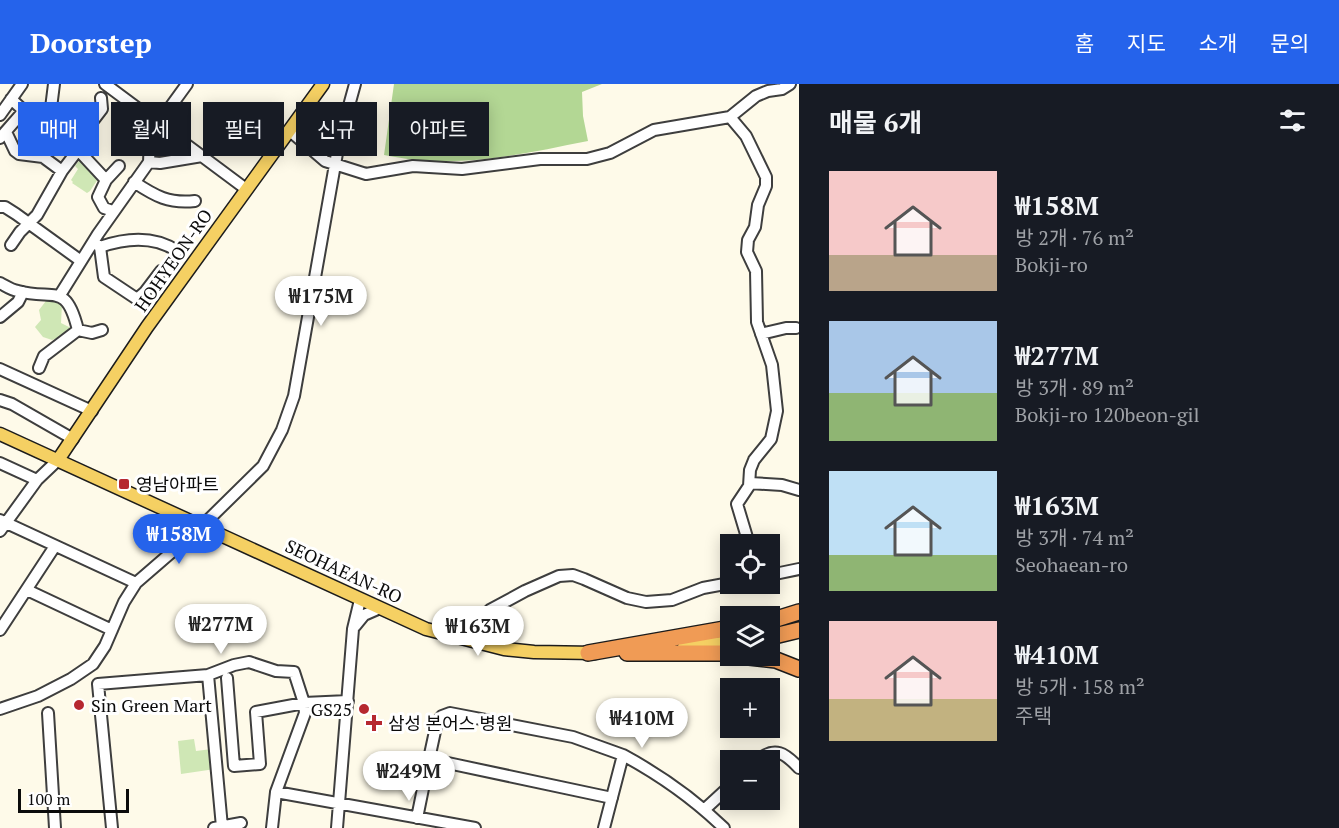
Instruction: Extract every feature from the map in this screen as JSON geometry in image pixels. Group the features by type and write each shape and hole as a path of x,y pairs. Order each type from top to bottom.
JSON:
{"highway":[{"path":"780,618 799,612"},
{"path":"588,653 720,630"},
{"path":"780,635 799,630"},
{"path":"588,653 720,651"},
{"path":"780,655 799,656"},
{"path":"780,662 799,669"}],"main road":[{"name":"HOHYEON-RO","path":"57,460 147,327 290,131 319,85"},
{"name":"SEOHAEAN-RO","path":"0,434 426,629 504,648 534,652 588,653"},
{"path":"780,638 799,637"}],"street":[{"path":"0,115 22,84"},
{"path":"52,102 54,84"},
{"path":"106,84 129,102"},
{"path":"174,102 187,84"},
{"path":"0,709 38,696 88,668 105,646 124,602 136,583 203,525 263,466 282,430 294,396 335,164 355,84"},
{"path":"290,131 325,161 370,174 413,166 462,169 540,159 587,159 614,151 650,131 730,117 756,96 782,89 790,84"},
{"path":"99,113 102,109 102,98"},
{"path":"11,99 18,104"},
{"path":"730,117 746,136 766,177 766,186 758,205 755,226 747,244 748,255 756,271 756,312 772,365 777,411 771,439 751,465 750,483 736,506 746,534"},
{"path":"18,118 3,135 15,151 20,154 43,157 62,171"},
{"path":"191,148 246,189"},
{"path":"11,245 20,232 30,224 62,171 75,156"},
{"path":"84,156 106,180"},
{"path":"60,295 81,261 96,244 113,211 149,162 149,156"},
{"path":"149,162 160,163 202,156"},
{"path":"113,211 104,208 98,197 106,180 119,166"},
{"path":"134,182 167,200 180,203 195,201"},
{"path":"0,207 5,207 81,261"},
{"path":"96,244 148,239 177,250"},
{"path":"96,244 104,277 137,299 161,271"},
{"path":"0,283 16,291 60,295 74,312 78,330"},
{"path":"0,317 18,302 23,292"},
{"path":"761,334 796,328"},
{"path":"39,368 44,356 78,330 93,333 102,330"},
{"path":"0,369 92,411"},
{"path":"0,400 12,404 73,439"},
{"path":"57,460 2,525 136,583"},
{"path":"0,463 38,480"},
{"path":"750,483 782,485 799,490"},
{"path":"0,630 55,546"},
{"path":"780,573 799,569"},
{"path":"458,637 490,610 559,576 573,575 627,598 646,602 672,600 703,588 720,585"},
{"path":"27,590 112,630"},
{"path":"336,828 353,629 360,600"},
{"path":"353,629 364,615 380,608"},
{"path":"112,828 98,684 208,675 249,662 273,670 294,672 304,703 305,713 276,792 272,828"},
{"path":"208,675 222,827"},
{"path":"226,678 234,766 260,764 256,712 304,703 348,700"},
{"path":"48,713 56,828"},
{"path":"417,818 437,722 441,716 450,713 573,737 623,755 647,768 705,809 724,828"},
{"path":"780,752 799,768"},
{"path":"604,828 623,755"},
{"path":"429,759 612,798"},
{"path":"276,792 472,828"},
{"path":"705,809 720,795"},
{"path":"214,828 242,823"}],"green space":[{"path":"394,84 602,84 582,92 583,116 588,141 487,159 437,161 391,156 489,156 489,102 391,102"},
{"path":"389,120 389,156 384,155"},
{"path":"79,161 98,179 87,193 71,180 78,169 75,166"},
{"path":"49,297 62,304 61,323 73,329 68,334 52,340 43,337 35,327 41,320 39,310"},
{"path":"194,739 196,751 212,749 215,769 181,774 178,741"}],"place":[{"name":"영남아파트","path":"124,484"},
{"name":"Sin Green Mart","path":"79,705"},
{"name":"GS25","path":"364,709"},
{"name":"삼성 본어스 병원","path":"374,723"}]}
